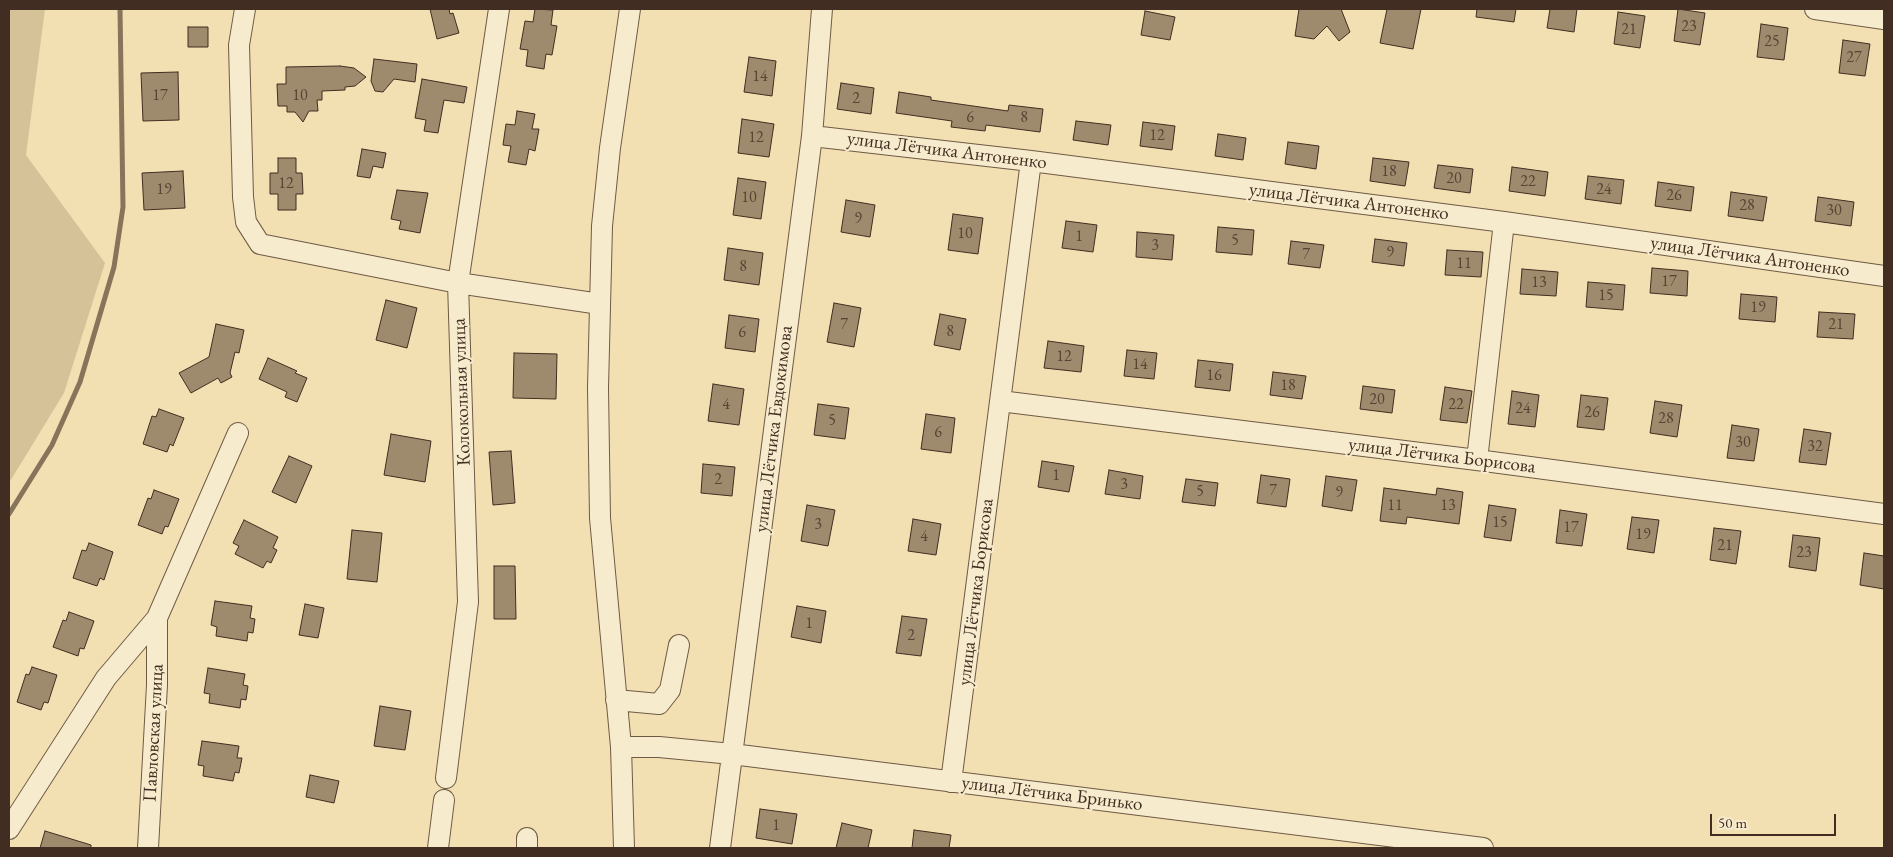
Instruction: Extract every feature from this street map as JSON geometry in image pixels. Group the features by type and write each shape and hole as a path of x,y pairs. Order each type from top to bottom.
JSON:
{"street":[{"path":"244,9 239,45 243,197 246,222 260,244 458,284 600,304"},
{"name":"Колокольная улица","path":"446,778 468,602 458,284 499,9"},
{"path":"624,848 621,747 600,518 600,304 602,226 610,148 630,9"},
{"name":"улица Лётчика Евдокимова","path":"720,848 812,136 822,9"},
{"path":"1815,9 1884,18"},
{"name":"улица Лётчика Антоненко","path":"812,136 1031,161 1504,222 1884,276"},
{"name":"улица Лётчика Борисова","path":"951,782 1031,161"},
{"path":"1477,460 1504,222"},
{"name":"улица Лётчика Борисова","path":"1000,402 1477,460 1884,514"},
{"path":"9,829 106,678 157,618 238,433"},
{"name":"Павловская улица","path":"148,848 157,685 157,618"},
{"path":"616,700 659,704 670,690 679,645"},
{"name":"улица Лётчика Бринько","path":"621,747 659,747 732,754 1483,848"},
{"path":"438,848 444,800"}],"shaded area":[{"path":"9,9 45,9 26,155 105,263 64,393 9,483"}],"building":[{"path":"430,9 449,9 450,14 453,13 459,33 437,39"},
{"path":"535,9 553,10 551,25 557,26 552,55 546,54 544,69 526,66 528,50 520,49 525,21 533,22"},
{"path":"1299,9 1341,9 1350,32 1339,41 1327,26 1314,39 1295,36"},
{"path":"1387,9 1421,9 1413,49 1380,43"},
{"path":"1477,9 1516,9 1514,22 1476,17"},
{"path":"1550,9 1577,9 1574,32 1547,28"},
{"path":"1678,9 1705,13 1700,45 1674,41"},
{"path":"1145,11 1175,17 1170,40 1141,35"},
{"path":"1618,12 1645,16 1640,48 1614,44"},
{"path":"1761,24 1788,28 1784,60 1757,57"},
{"path":"188,27 208,27 208,47 188,47"},
{"path":"1843,40 1870,44 1865,76 1839,73"},
{"path":"749,57 776,61 772,96 744,92"},
{"path":"374,59 417,64 415,82 394,79 383,92 375,91 371,81"},
{"path":"340,66 354,68 366,77 355,86 345,87 345,90 322,91 322,100 317,100 318,111 309,111 303,122 295,112 287,112 287,106 278,106 277,84 286,84 286,67"},
{"path":"178,72 179,120 143,121 141,73"},
{"path":"422,79 467,87 464,103 444,100 438,133 424,131 426,120 415,118"},
{"path":"841,83 874,88 871,114 837,109"},
{"path":"899,92 931,97 931,100 1008,111 1009,105 1043,109 1040,132 986,125 985,131 951,127 952,121 896,113"},
{"path":"517,111 535,114 532,129 539,129 535,151 529,149 526,165 508,162 511,146 503,145 506,124 515,125"},
{"path":"742,119 774,124 769,157 738,153"},
{"path":"1076,121 1111,125 1108,145 1073,140"},
{"path":"1143,122 1175,126 1172,150 1140,146"},
{"path":"1218,134 1246,138 1243,160 1215,156"},
{"path":"1288,142 1319,146 1316,169 1285,164"},
{"path":"362,149 386,153 383,168 373,166 370,178 357,176"},
{"path":"278,158 296,158 296,173 302,173 303,194 296,194 296,210 278,210 278,194 270,194 270,173 278,173"},
{"path":"1373,158 1409,162 1405,186 1370,181"},
{"path":"1438,165 1473,169 1470,193 1434,188"},
{"path":"1512,167 1548,172 1545,196 1509,191"},
{"path":"183,171 185,208 144,210 142,173"},
{"path":"1588,176 1624,180 1621,204 1585,199"},
{"path":"738,178 766,182 761,219 733,215"},
{"path":"1658,182 1694,187 1691,211 1655,206"},
{"path":"397,190 428,193 420,233 399,229 401,221 391,219"},
{"path":"1731,192 1767,197 1763,221 1728,216"},
{"path":"1818,197 1854,202 1851,226 1815,221"},
{"path":"846,200 875,205 870,237 841,232"},
{"path":"953,214 983,218 978,254 948,250"},
{"path":"1066,221 1097,225 1093,252 1062,248"},
{"path":"1218,227 1254,230 1252,255 1216,252"},
{"path":"1137,232 1174,235 1172,260 1136,257"},
{"path":"1375,239 1407,243 1404,266 1372,262"},
{"path":"1291,241 1324,245 1320,268 1288,264"},
{"path":"728,248 763,253 759,285 724,280"},
{"path":"1447,250 1483,252 1481,277 1445,275"},
{"path":"1652,268 1688,271 1687,296 1650,293"},
{"path":"1522,269 1558,272 1556,296 1520,294"},
{"path":"1588,282 1625,285 1623,310 1586,307"},
{"path":"1741,294 1777,297 1775,322 1739,319"},
{"path":"386,300 417,308 407,348 376,340"},
{"path":"834,303 861,308 854,347 827,342"},
{"path":"1819,312 1855,314 1853,339 1817,337"},
{"path":"940,314 966,319 960,350 934,345"},
{"path":"729,315 759,319 755,352 725,348"},
{"path":"216,324 244,330 239,353 235,352 230,373 232,377 221,383 218,378 191,393 179,373 209,357"},
{"path":"1048,341 1084,346 1081,372 1044,368"},
{"path":"1127,350 1157,353 1154,379 1124,376"},
{"path":"514,353 557,354 556,399 513,398"},
{"path":"268,358 297,371 295,373 307,378 297,402 285,397 287,392 259,379"},
{"path":"1198,360 1233,364 1230,391 1195,387"},
{"path":"1273,372 1306,376 1302,399 1270,395"},
{"path":"713,384 744,389 739,425 708,421"},
{"path":"1363,386 1395,390 1392,413 1360,409"},
{"path":"1445,387 1472,391 1467,423 1440,420"},
{"path":"1512,391 1539,395 1535,427 1508,424"},
{"path":"1581,395 1608,398 1604,430 1577,427"},
{"path":"1655,401 1682,405 1677,437 1650,433"},
{"path":"818,404 849,408 845,439 814,435"},
{"path":"159,409 184,418 173,446 170,444 167,452 143,444 152,416 156,417"},
{"path":"926,414 955,418 951,453 921,449"},
{"path":"1732,425 1759,429 1754,461 1727,458"},
{"path":"1804,429 1831,433 1826,465 1799,462"},
{"path":"391,434 431,441 425,482 384,475"},
{"path":"511,451 515,503 493,505 489,452"},
{"path":"289,456 312,466 296,503 272,492"},
{"path":"1042,461 1074,466 1069,492 1038,487"},
{"path":"703,464 735,467 732,496 701,493"},
{"path":"1109,470 1143,476 1140,499 1105,494"},
{"path":"1261,475 1290,479 1286,507 1257,503"},
{"path":"1326,476 1357,480 1352,511 1322,506"},
{"path":"1186,479 1218,483 1215,506 1182,502"},
{"path":"1384,488 1436,495 1437,488 1463,492 1459,524 1407,517 1406,524 1380,521"},
{"path":"154,490 179,499 168,527 165,526 162,534 138,525 148,498 151,499"},
{"path":"807,505 835,510 828,546 801,541"},
{"path":"1489,505 1516,509 1511,541 1484,537"},
{"path":"1560,510 1587,514 1582,546 1556,543"},
{"path":"1632,517 1659,520 1654,553 1627,549"},
{"path":"913,519 941,524 936,555 908,551"},
{"path":"244,520 278,537 273,548 277,550 271,563 267,561 263,568 235,554 239,546 233,543"},
{"path":"1714,528 1741,531 1736,564 1710,560"},
{"path":"352,530 382,533 377,582 347,579"},
{"path":"1793,535 1820,538 1816,571 1789,567"},
{"path":"89,543 113,552 104,580 100,578 97,586 73,578 82,550 86,551"},
{"path":"1864,553 1884,556 1884,589 1860,585"},
{"path":"494,566 515,566 516,619 494,619"},
{"path":"215,601 252,606 250,618 255,619 253,633 248,632 247,641 216,636 217,627 211,625"},
{"path":"305,604 324,608 318,638 299,635"},
{"path":"797,606 826,611 821,643 791,637"},
{"path":"69,612 94,621 84,649 80,648 78,656 53,647 63,620 66,621"},
{"path":"902,616 927,619 921,656 896,653"},
{"path":"32,667 57,675 48,703 44,702 41,710 17,702 26,674 29,675"},
{"path":"208,668 245,674 243,685 248,686 246,700 241,699 240,708 209,703 210,694 204,693"},
{"path":"380,706 411,711 405,750 374,746"},
{"path":"202,741 239,746 237,758 242,758 239,773 235,772 233,781 203,776 204,766 198,765"},
{"path":"310,775 339,781 334,803 306,797"},
{"path":"760,809 797,814 792,844 756,838"},
{"path":"842,823 872,830 868,848 836,848"},
{"path":"914,830 951,835 949,848 912,848"},
{"path":"45,831 91,845 91,848 40,848"}],"waterway":[{"path":"9,514 52,445 80,382 114,267 123,207 120,9"}]}
